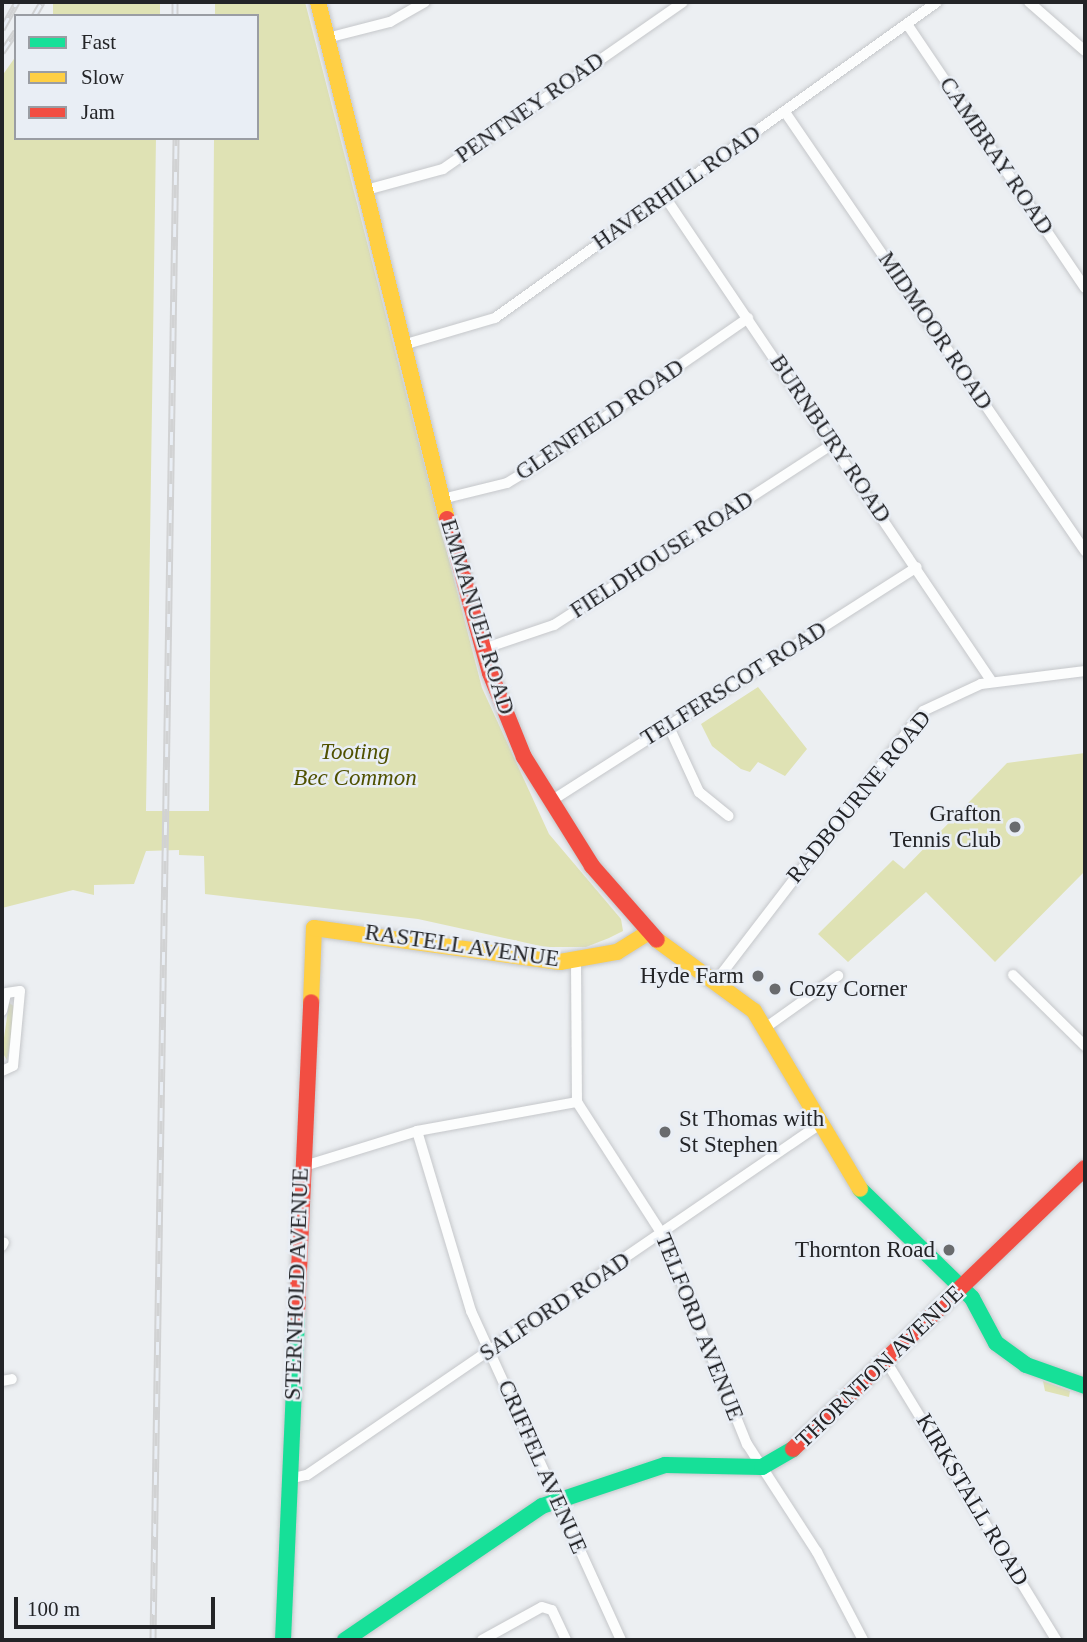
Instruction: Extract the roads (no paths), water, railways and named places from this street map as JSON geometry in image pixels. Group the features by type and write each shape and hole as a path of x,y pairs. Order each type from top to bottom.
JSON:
{"street":[{"name":"EMMANUEL ROAD","path":"318,2 442,499 483,649 514,736 551,801 647,933 674,958 716,981 747,1003 765,1028 817,1126 868,1198 962,1287 1004,1351 1085,1386"},
{"path":"327,38 390,22 425,2"},
{"name":"PENTNEY ROAD","path":"366,190 443,169 683,2"},
{"name":"HAVERHILL ROAD","path":"403,345 495,318 937,2"},
{"path":"1029,2 1085,51"},
{"path":"1041,11 1049,2"},
{"name":"CAMBRAY ROAD","path":"907,24 1085,288"},
{"name":"MIDMOOR ROAD","path":"785,112 1085,551"},
{"name":"BURNBURY ROAD","path":"665,197 917,567 992,682"},
{"name":"GLENFIELD ROAD","path":"442,499 494,487 527,471 748,318"},
{"name":"FIELDHOUSE ROAD","path":"483,649 554,625 833,444"},
{"name":"TELFERSCOT ROAD","path":"551,801 917,567"},
{"name":"RADBOURNE ROAD","path":"716,981 914,721 946,697 992,682 1085,671"},
{"path":"669,727 699,792 729,816"},
{"name":"RASTELL AVENUE","path":"314,928 576,962 617,952 647,933"},
{"name":"STERNHOLD AVENUE","path":"283,1640 301,1167 314,928"},
{"path":"301,1167 417,1131 578,1102 576,962"},
{"path":"1013,975 1085,1046"},
{"path":"765,1028 838,976"},
{"path":"2,1011 6,993 20,991 13,1066 2,1071"},
{"name":"TELFORD AVENUE","path":"578,1102 662,1234 762,1467 836,1585 863,1640"},
{"name":"SALFORD ROAD","path":"289,1479 307,1475 817,1126"},
{"name":"CRIFFEL AVENUE","path":"417,1131 458,1276 555,1501 621,1640"},
{"name":"THORNTON AVENUE","path":"345,1640 505,1528 555,1501 665,1465 762,1467 799,1448 1085,1168"},
{"name":"KIRKSTALL ROAD","path":"886,1361 1056,1640"},
{"path":"482,1640 542,1607 552,1610 565,1640"}],"railway":[{"path":"2,29 17,2"},
{"path":"35,14 42,2"},
{"path":"175,2 175,14"},
{"path":"2,52 14,34"},
{"path":"153,1640 176,140"}],"place":[{"name":"Grafton Tennis Club","path":"1015,827"},
{"name":"Hyde Farm","path":"758,976"},
{"name":"Cozy Corner","path":"775,989"},
{"name":"St Thomas with St Stephen","path":"665,1132"},
{"name":"Thornton Road","path":"949,1250"}],"park label":[{"name":"Tooting Bec Common","path":"355,765"}]}
